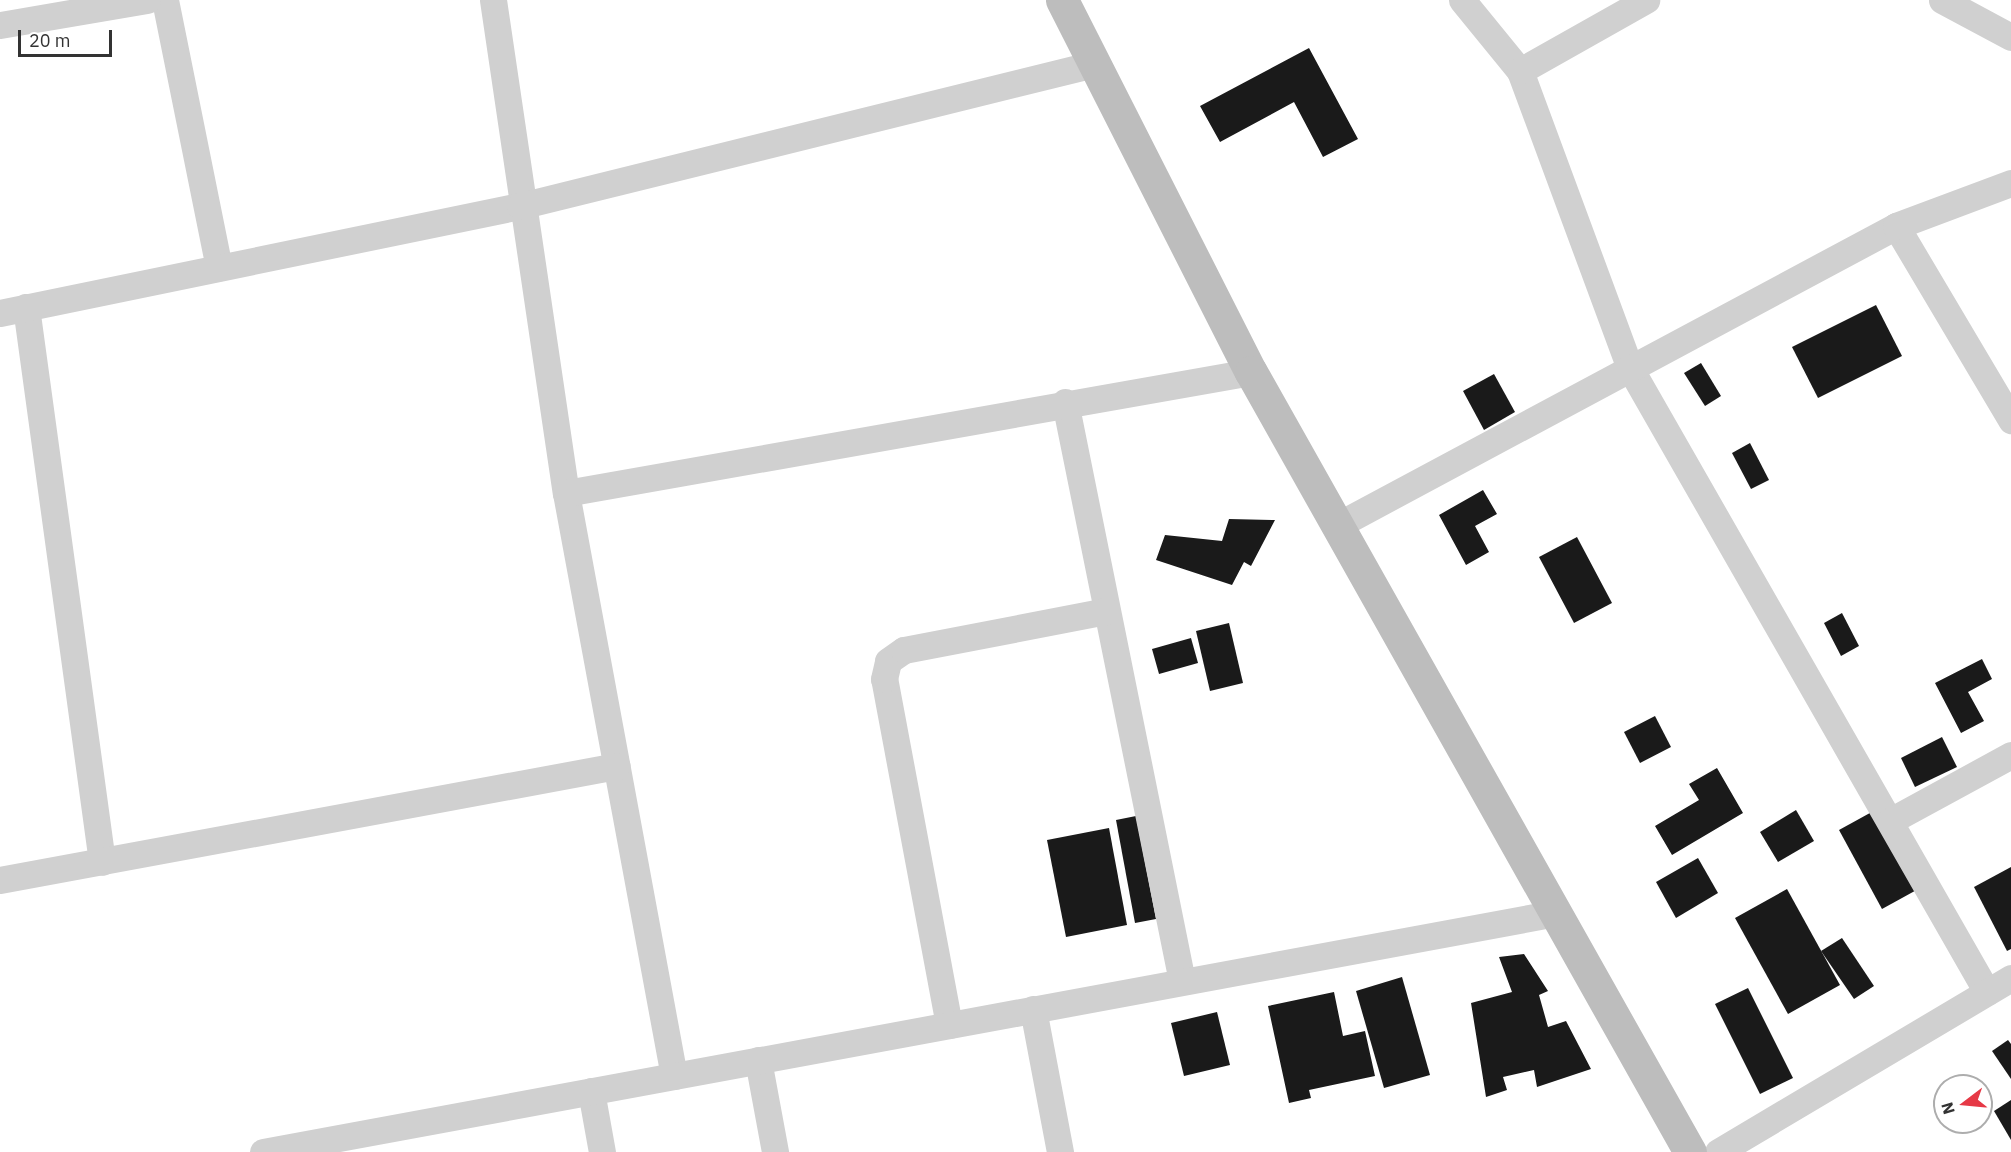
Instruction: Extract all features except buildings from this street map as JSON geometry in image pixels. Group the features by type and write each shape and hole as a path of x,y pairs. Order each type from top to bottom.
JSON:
{"street":[{"path":"0,25 147,0"},
{"path":"165,0 219,268"},
{"path":"493,0 520,206 566,493 674,1076"},
{"path":"1062,0 1251,372 1690,1152"},
{"path":"1462,0 1520,71 1630,368 1986,992"},
{"path":"1520,71 1646,0"},
{"path":"1942,0 2011,37"},
{"path":"0,313 520,206 1094,64"},
{"path":"1338,525 1896,226 2011,183"},
{"path":"1896,226 2011,420"},
{"path":"26,307 102,862"},
{"path":"566,493 1065,402 1251,372"},
{"path":"1065,402 1182,981"},
{"path":"949,1025 884,679 888,661 904,650 1107,611"},
{"path":"1890,821 2011,755"},
{"path":"0,880 617,766"},
{"path":"262,1152 1556,913"},
{"path":"1718,1152 2011,978"},
{"path":"1033,1009 1060,1152"},
{"path":"758,1060 775,1152"},
{"path":"591,1091 602,1152"}]}
